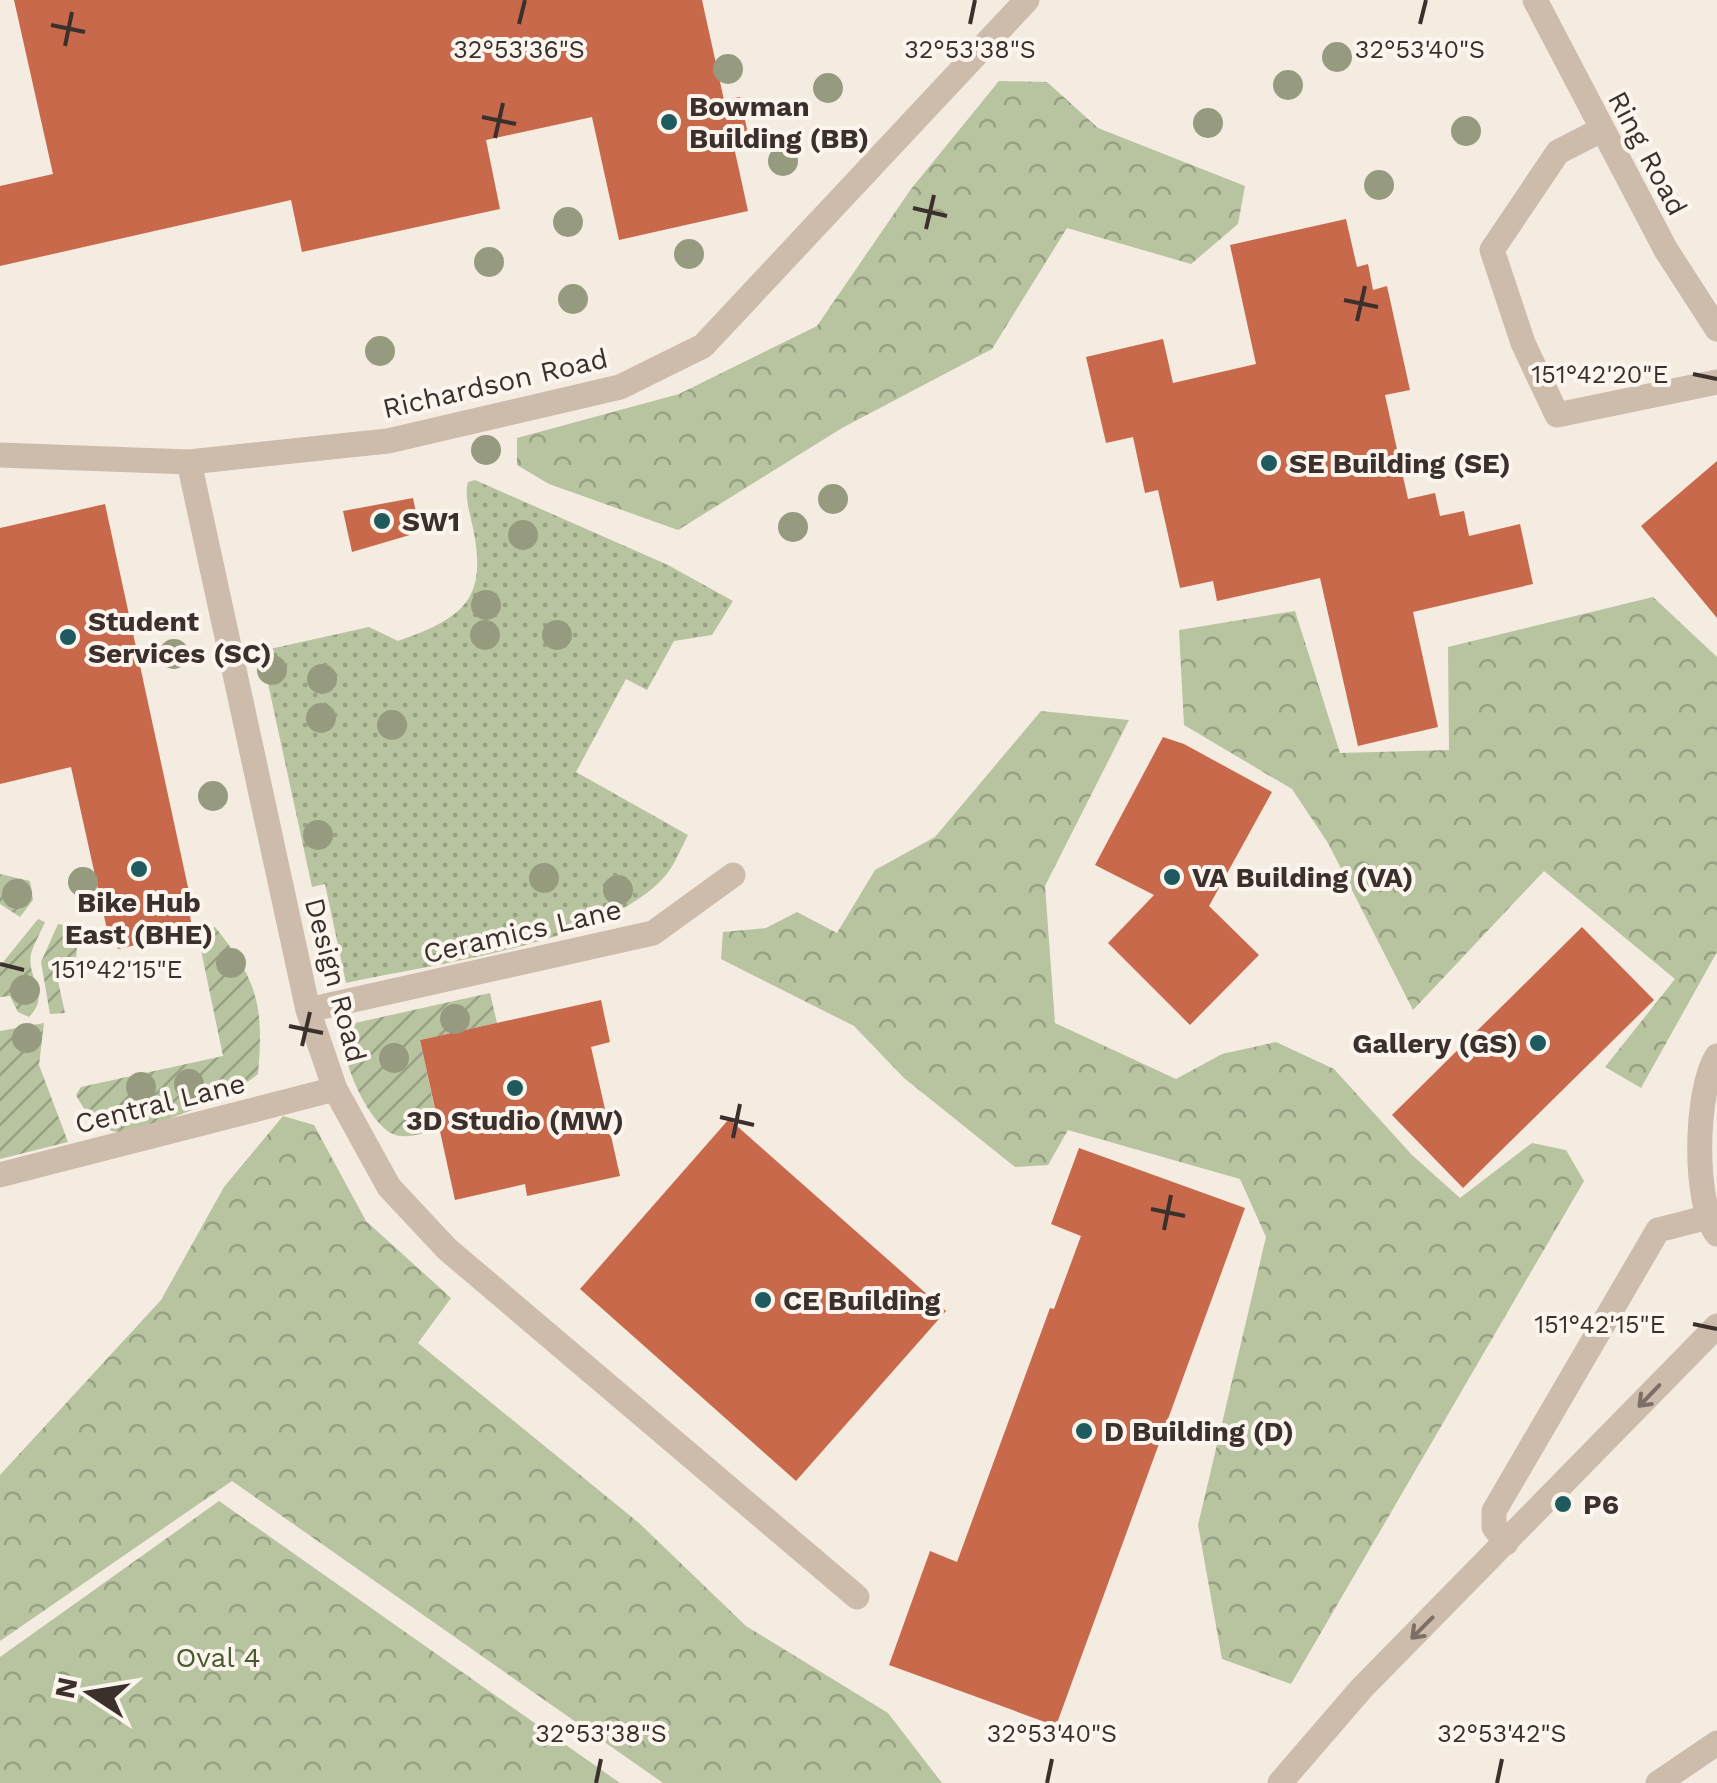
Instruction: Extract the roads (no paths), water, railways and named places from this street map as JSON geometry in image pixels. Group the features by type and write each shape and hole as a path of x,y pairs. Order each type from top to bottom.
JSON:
{"street":[{"name":"Ring Road","path":"1534,0 1666,250 1717,330"},
{"name":"Richardson Road","path":"0,455 189,462 388,440 620,387 703,346 1013,4"},
{"path":"1601,130 1558,152 1492,250 1522,343 1556,415 1717,382"},
{"name":"Design Road","path":"189,462 308,1010 335,1089 389,1187 447,1249 857,1597"},
{"name":"Ceramics Lane","path":"308,1010 653,932 733,875"},
{"path":"1506,1544 1494,1526 1494,1512 1658,1230 1711,1226 1710,1178 1700,1120 1717,1056"},
{"name":"Central Lane","path":"0,1175 335,1089"},
{"path":"1280,1783 1362,1688 1717,1326"},
{"path":"1658,1783 1717,1743"},
{"path":"1671,1783 1717,1760"}],"place":[{"name":"Bowman Building (BB)","path":"669,122"},
{"name":"SE Building (SE)","path":"1269,463"},
{"name":"SW1","path":"382,521"},
{"name":"Student Services (SC)","path":"68,637"},
{"name":"Bike Hub East (BHE)","path":"139,869"},
{"name":"VA Building (VA)","path":"1172,877"},
{"name":"Gallery (GS)","path":"1538,1043"},
{"name":"3D Studio (MW)","path":"515,1088"},
{"name":"CE Building","path":"763,1300"},
{"name":"D Building (D)","path":"1084,1431"},
{"name":"P6","path":"1563,1504"}],"park label":[{"name":"Oval 4","path":"218,1657"}]}
